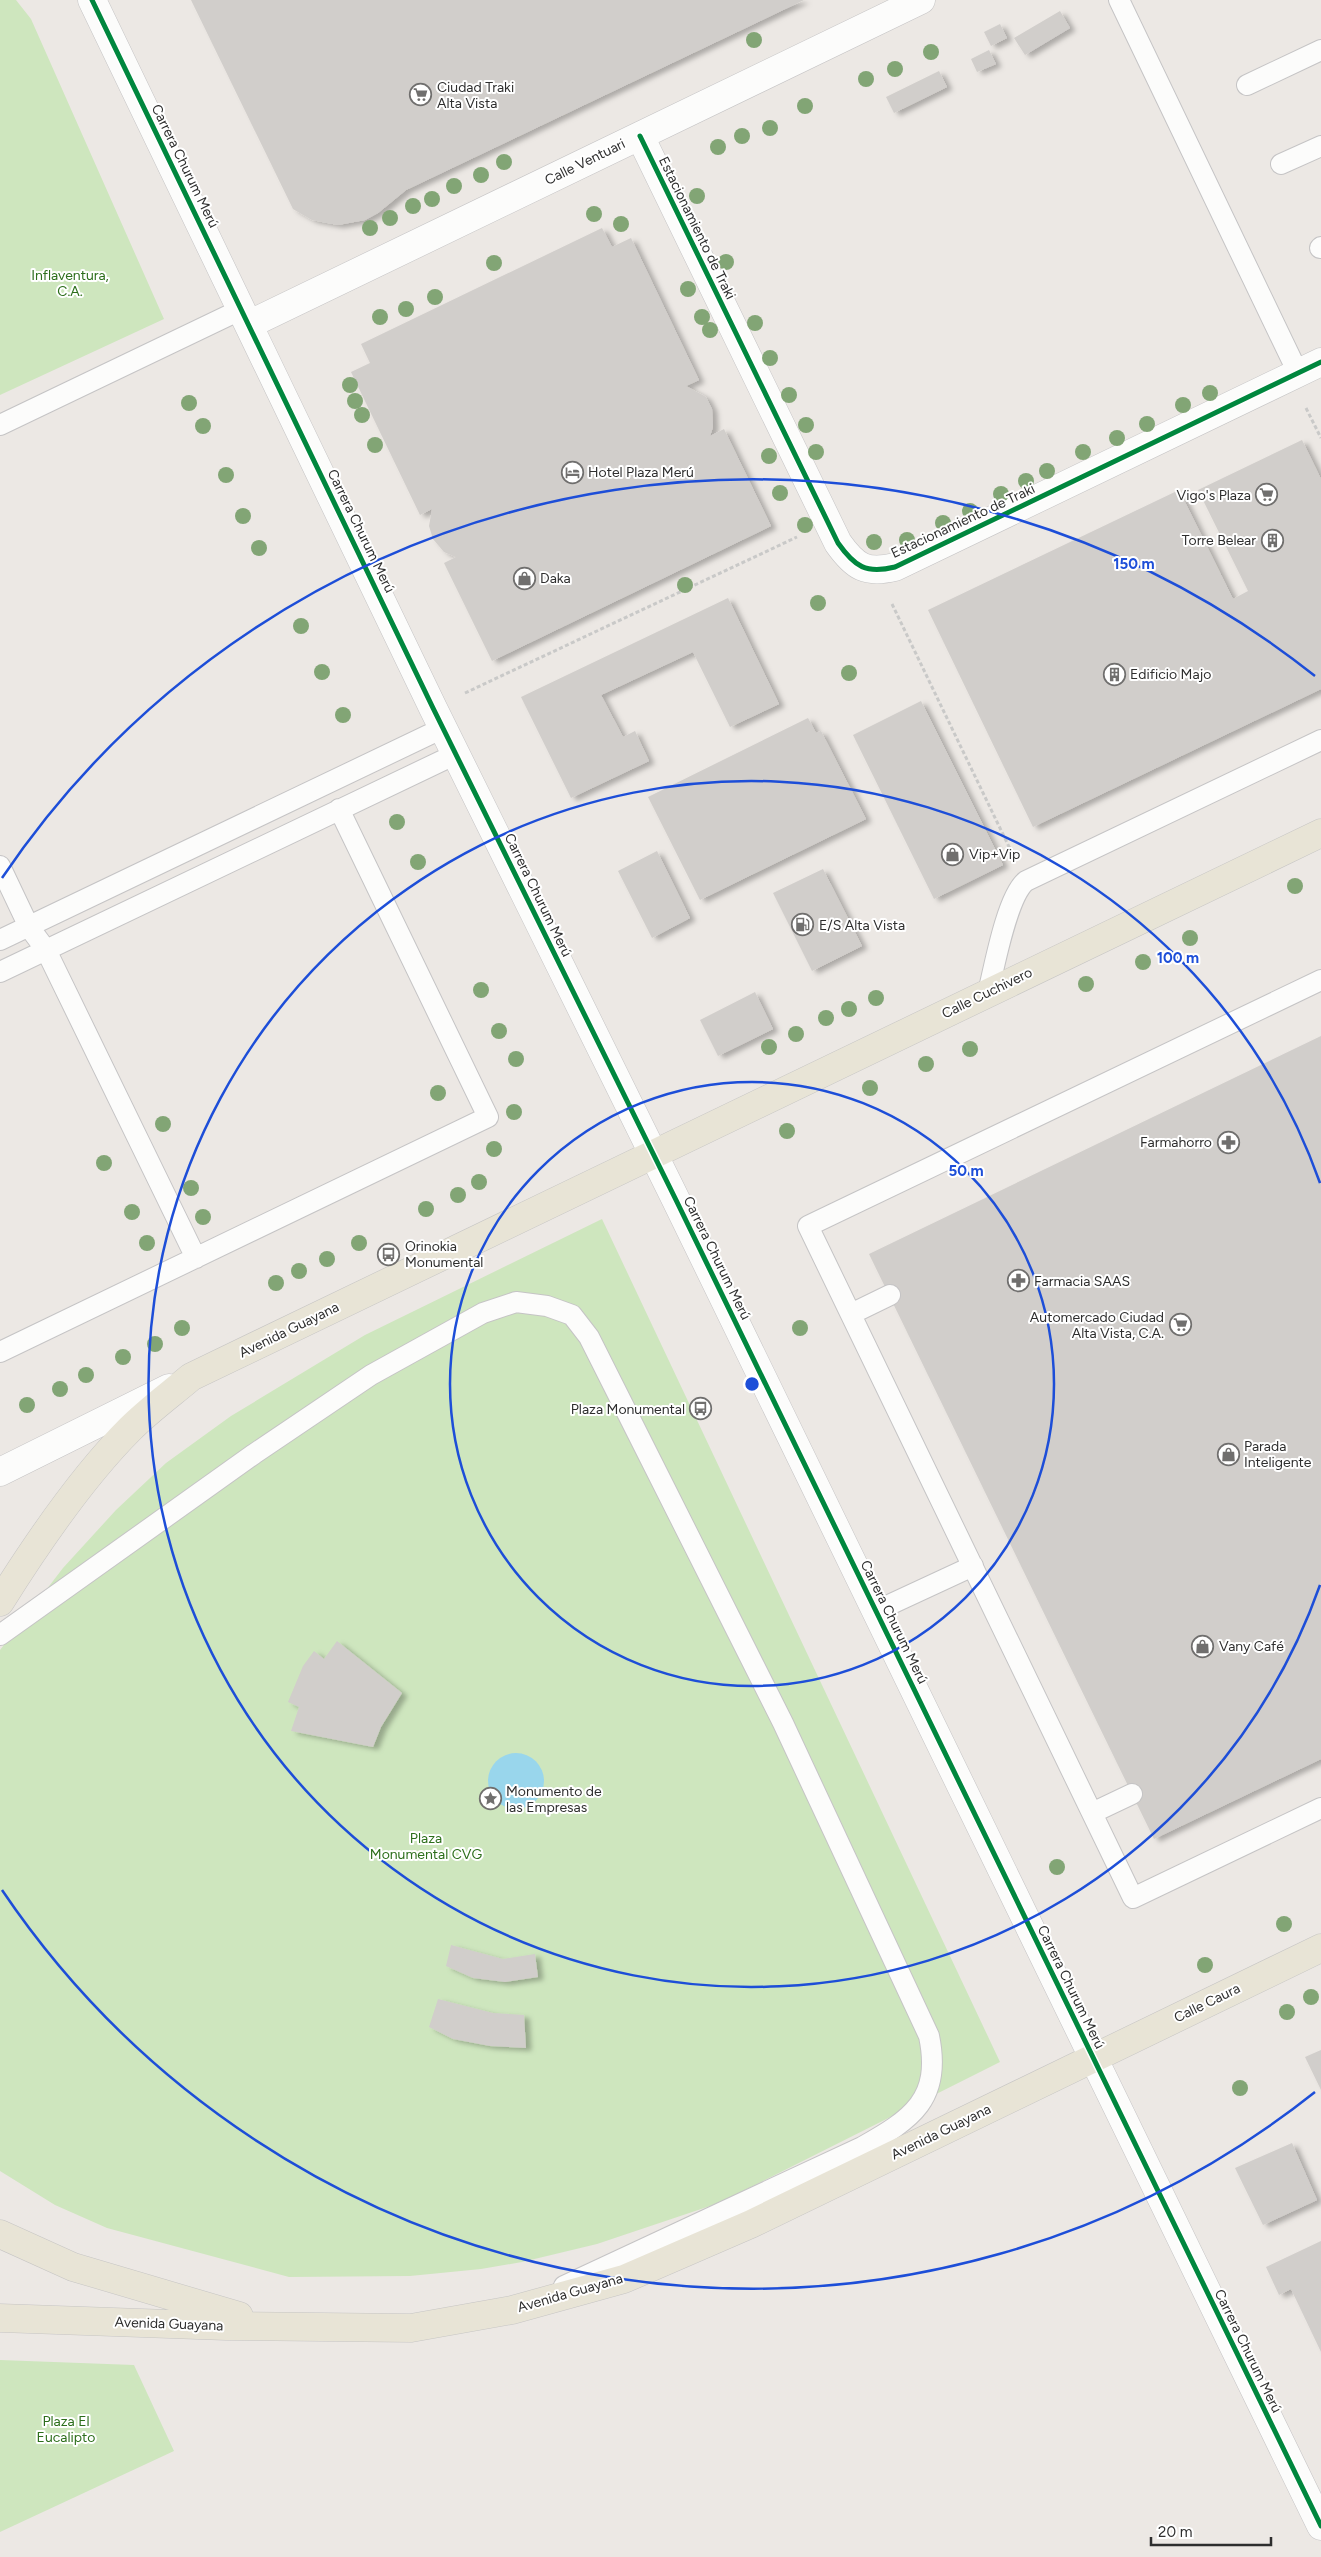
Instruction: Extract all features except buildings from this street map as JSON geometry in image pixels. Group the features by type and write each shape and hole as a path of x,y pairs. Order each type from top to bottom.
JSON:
{"main road":[{"name":"Calle Cuchivero","path":"654,1155 1321,833"},
{"name":"Avenida Guayana","path":"0,1602 31,1553 130,1429 191,1377 654,1155"},
{"name":"Calle Caura","path":"1093,2058 1321,1948"},
{"name":"Avenida Guayana","path":"0,2318 411,2328 512,2310 624,2278 695,2250 1093,2058"},
{"path":"0,2234 73,2267 159,2294 278,2326"}],"street":[{"name":"Carrera Churum Merú","path":"92,0 246,316 438,718 654,1155 1321,2526"},
{"name":"Calle Ventuari","path":"246,316 640,136 921,0"},
{"name":"Estacionamiento de Traki","path":"640,136 838,543 855,563 866,570 879,571 895,567 1309,367"},
{"path":"0,1472 191,1377"}],"lane":[{"path":"1119,0 1309,367"},
{"path":"1247,85 1321,50"},
{"path":"1281,164 1321,146"},
{"path":"0,425 246,316"},
{"path":"0,940 225,833 438,718"},
{"path":"988,994 1011,905 1021,885 1321,740"},
{"path":"0,972 456,754"},
{"path":"0,1352 488,1117 339,810"},
{"path":"225,833 238,858"},
{"path":"0,866 29,926 46,950 196,1258"},
{"path":"1321,980 808,1226 1133,1898 1321,1808"},
{"path":"851,1314 890,1295"},
{"path":"0,1635 254,1454 371,1375 483,1313 516,1302 547,1306 572,1315 589,1337 783,1722 929,2036 934,2057 930,2082 919,2108 900,2126 862,2148 512,2310"},
{"path":"876,1612 973,1566"},
{"path":"1092,1813 1132,1794"}],"path":[{"path":"438,718 828,523"},
{"path":"879,571 892,604 1026,882"}],"green space":[{"name":"Inflaventura, C.A.","path":"0,0 16,0 31,19 164,319 0,395"},
{"name":"Plaza Monumental CVG","path":"602,1219 1000,2062 719,2203 597,2244 522,2262 481,2269 410,2276 289,2277 107,2228 55,2205 0,2171 0,1650 63,1568 116,1510 166,1463 231,1416 365,1335"},
{"name":"Plaza El Eucalipto","path":"0,2360 134,2365 174,2451 0,2532"}],"water":[{"path":"510,1753 522,1753 536,1761 544,1775 542,1792 536,1801 522,1809 510,1809 500,1804 493,1797 488,1787 488,1775 493,1765 500,1758"}],"cycle path":[{"path":"92,0 433,708 676,1200 1321,2526"},
{"path":"640,136 838,543 850,558 862,567 876,570 895,567 1321,362"}],"place":[{"name":"Ciudad Traki Alta Vista","path":"421,95"},
{"name":"Hotel Plaza Merú","path":"572,472"},
{"name":"Vigo's Plaza","path":"1267,495"},
{"name":"Torre Belear","path":"1272,540"},
{"name":"Daka","path":"524,578"},
{"name":"Edificio Majo","path":"1114,674"},
{"name":"Vip+Vip","path":"953,854"},
{"name":"E/S Alta Vista","path":"803,925"},
{"name":"Farmahorro","path":"1228,1142"},
{"name":"Orinokia Monumental","path":"389,1254"},
{"name":"Farmacia SAAS","path":"1018,1281"},
{"name":"Automercado Ciudad Alta Vista, C.A.","path":"1180,1325"},
{"name":"Plaza Monumental","path":"701,1409"},
{"name":"Parada Inteligente","path":"1228,1454"},
{"name":"Vany Café","path":"1203,1646"},
{"name":"Monumento de las Empresas","path":"490,1799"}]}
